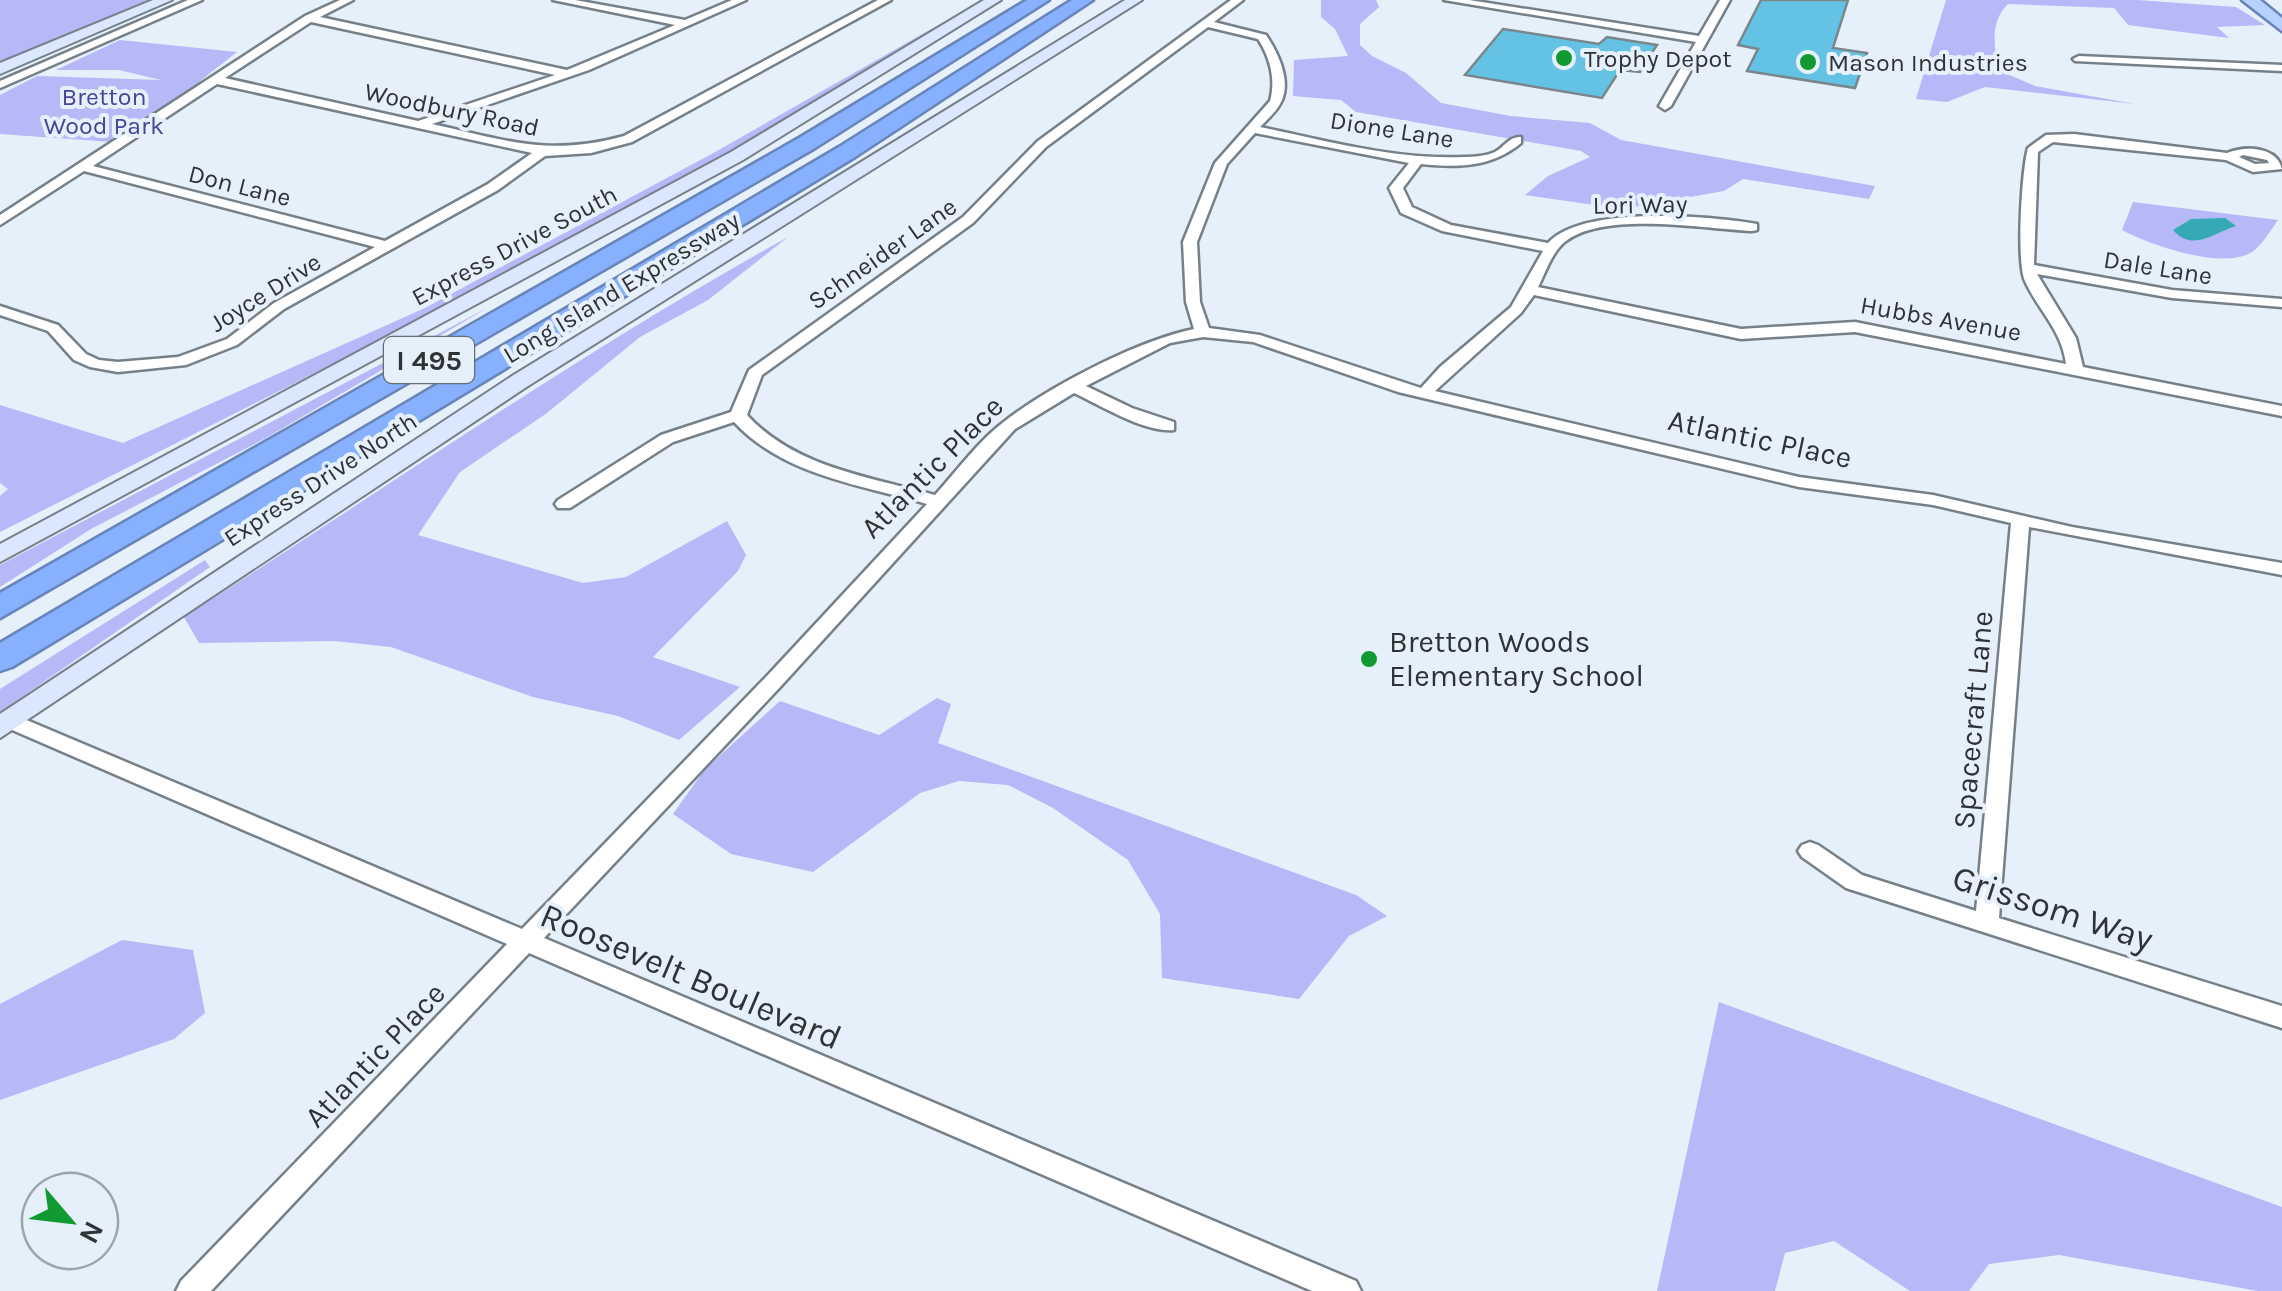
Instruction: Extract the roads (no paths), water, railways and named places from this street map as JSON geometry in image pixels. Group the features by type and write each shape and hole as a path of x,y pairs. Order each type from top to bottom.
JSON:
{"highway":[{"name":"Long Island Expressway","path":"0,607 808,143 1041,14 1084,0"},
{"path":"1041,14 1105,0"},
{"name":"Long Island Expressway","path":"0,659 847,152 1041,14"}],"main road":[{"path":"0,69 164,0"},
{"name":"Express Drive South","path":"0,554 737,156 994,0"},
{"name":"Express Drive North","path":"5,724 520,381 1135,0"},
{"path":"2250,0 2282,26"}],"street":[{"path":"0,85 196,0"},
{"path":"0,220 310,18 348,0"},
{"path":"558,0 688,24"},
{"path":"420,124 568,74 741,0"},
{"name":"Woodbury Road","path":"216,80 542,152 591,150 628,139 763,70 886,0"},
{"name":"Schneider Lane","path":"738,416 755,373 968,220 1042,144 1238,0"},
{"path":"1449,0 1703,40"},
{"path":"1666,106 1726,0"},
{"path":"310,18 568,74"},
{"path":"1203,23 1250,32 1269,44 1279,90 1271,111 1221,163 1190,242 1193,302 1203,332"},
{"path":"2079,60 2282,68"},
{"name":"Dione Lane","path":"1254,129 1418,160 1481,161 1505,153 1517,140"},
{"path":"2075,368 2069,332 2031,282 2027,268 2032,151 2050,138 2096,138 2229,157"},
{"name":"Joyce Drive","path":"0,310 52,328 80,357 96,364 118,368 180,362 232,342 279,306 494,187 542,152"},
{"path":"1418,160 1396,188 1406,210 1447,228 1551,248 1530,290 1510,316 1453,362 1425,394"},
{"name":"Don Lane","path":"82,167 386,246"},
{"name":"Lori Way","path":"1551,248 1574,230 1590,225 1752,227"},
{"name":"Dale Lane","path":"2027,268 2172,294 2282,303"},
{"name":"Hubbs Avenue","path":"1530,290 1741,334 1855,327 2282,411"},
{"name":"Atlantic Place","path":"191,1291 774,681 1009,425 1142,348 1203,332 1255,338 1425,394 1799,482 1933,500 2020,521 2282,568"},
{"path":"1073,386 1126,412 1168,426"},
{"path":"564,504 658,440 683,428 738,416 761,442 785,454 936,501"},
{"name":"Spacecraft Lane","path":"1987,923 2020,521"},
{"name":"Roosevelt Boulevard","path":"5,724 1346,1291"},
{"name":"Grissom Way","path":"1810,851 1854,882 2282,1017"}],"place":[{"name":"Trophy Depot","path":"1564,58"},
{"name":"Mason Industries","path":"1808,62"},
{"name":"Bretton Woods Elementary School","path":"1369,659"}],"park label":[{"name":"Bretton Wood Park","path":"104,110"}]}
